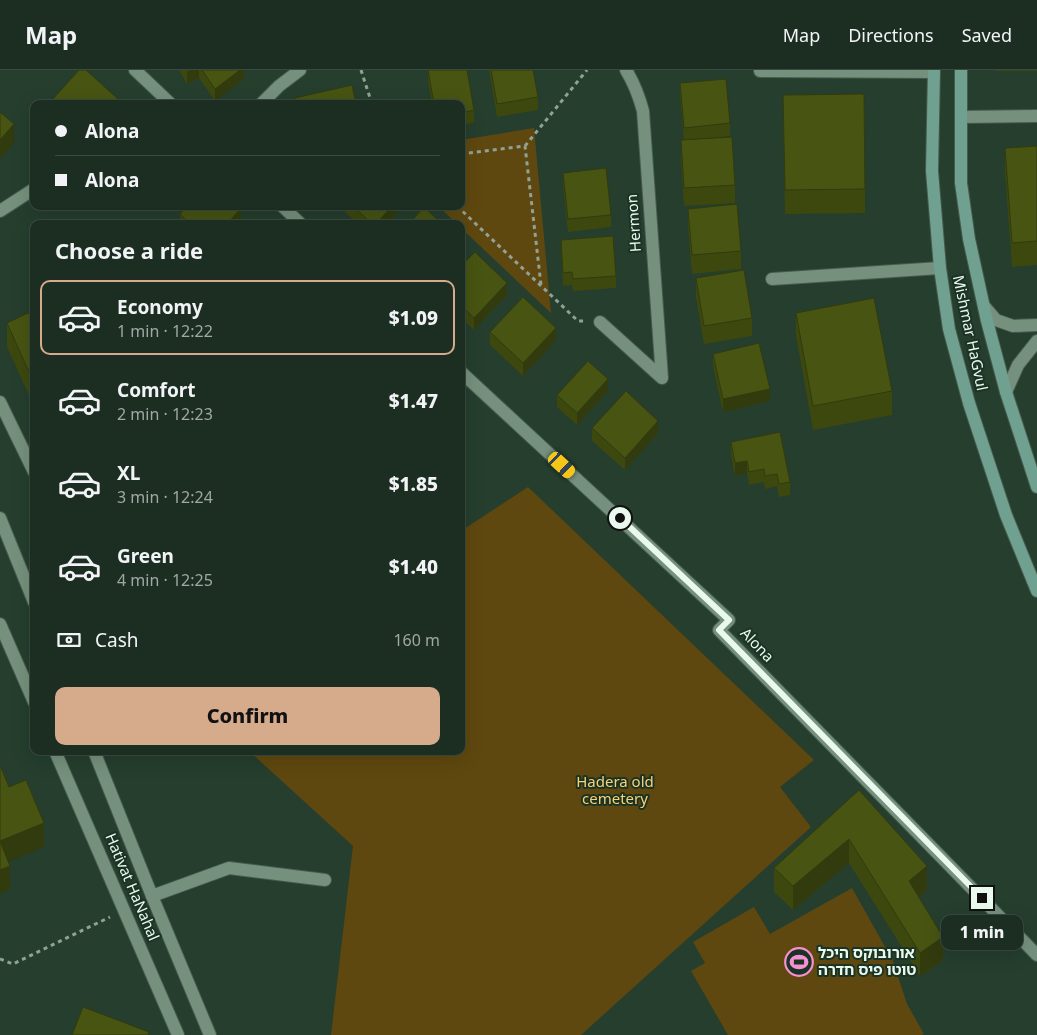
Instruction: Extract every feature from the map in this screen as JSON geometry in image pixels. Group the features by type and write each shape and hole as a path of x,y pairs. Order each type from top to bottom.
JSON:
{"main road":[{"name":"Mishmar HaGvul","path":"961,70 961,183 969,240 1006,392 1037,487"},
{"name":"Mishmar HaGvul","path":"934,71 932,171 940,268 949,329 969,403 1006,515 1037,591"}],"street":[{"path":"134,70 167,100"},
{"path":"265,100 300,70"},
{"name":"Hermon","path":"600,322 662,378 643,111 635,84 626,70"},
{"path":"760,71 934,71"},
{"path":"961,117 1037,116"},
{"path":"0,211 30,192"},
{"path":"286,210 297,220"},
{"path":"772,279 940,268"},
{"path":"984,306 996,320 1013,326 1037,325"},
{"path":"1006,392 1018,365 1037,341"},
{"name":"Alona","path":"465,376 729,620 719,630 1037,955"},
{"path":"0,402 30,464"},
{"path":"0,518 30,592"},
{"path":"0,624 30,693"},
{"name":"Hativat HaNahal","path":"57,755 178,1035"},
{"name":"Hativat HaNahal","path":"96,755 210,1035"},
{"path":"152,896 229,868 325,880"}],"path":[{"path":"360,70 371,100"},
{"path":"465,154 525,146 587,70"},
{"path":"525,146 540,285"},
{"path":"461,210 578,321 600,322"},
{"path":"0,959 13,964 124,911"}],"green space":[{"path":"534,128 551,313 465,232 465,220 453,220 442,210 465,210 465,139"},
{"name":"Hadera old cemetery","path":"528,487 814,760 780,787 811,827 581,1035 331,1035 353,846 253,755 465,755 465,528"},
{"name":"אורובוקס היכל טוטו פיס חדרה","path":"852,888 893,961 907,1004 924,1034 728,1035 691,971 705,963 693,942 754,907 770,934"}],"building":[{"path":"79,70 86,70 118,99 117,100 52,100"},
{"path":"202,70 240,70 215,89"},
{"path":"428,70 467,70 474,110 465,112 465,100 433,100"},
{"path":"491,70 533,70 538,97 497,104"},
{"path":"726,79 730,123 684,128 680,83"},
{"path":"352,85 355,100 296,100 295,98"},
{"path":"864,94 865,189 785,190 783,95"},
{"path":"0,112 14,124 0,140"},
{"path":"732,137 735,185 684,188 681,140"},
{"path":"1037,146 1037,241 1012,243 1005,148"},
{"path":"606,168 611,215 568,219 563,173"},
{"path":"737,204 741,251 692,255 688,209"},
{"path":"184,210 239,210 230,220 186,220 180,214"},
{"path":"357,210 388,210 380,220 368,220"},
{"path":"421,210 427,210 438,220 413,220"},
{"path":"613,236 616,276 573,279 572,272 563,273 561,240"},
{"path":"475,252 507,283 474,318 465,309 465,262"},
{"path":"744,270 752,318 704,326 696,278"},
{"path":"523,297 556,328 523,363 490,332"},
{"path":"874,298 892,391 813,406 796,313"},
{"path":"28,313 30,315 30,374 7,323"},
{"path":"759,343 770,389 723,399 713,354"},
{"path":"588,361 608,379 577,413 557,395"},
{"path":"626,391 658,421 625,458 592,428"},
{"path":"780,432 790,482 779,484 777,474 765,476 764,469 749,472 747,461 735,463 731,442"},
{"path":"0,765 9,787 26,780 44,823 0,841"},
{"path":"859,790 927,866 909,881 943,937 920,953 849,839 793,886 774,868"},
{"path":"0,841 10,866 0,870"},
{"path":"83,1007 149,1032 148,1035 72,1035"}],"place":[{"name":"אורובוקס היכל טוטו פיס חדרה","path":"799,962"}],"route":[{"path":"620,518 729,620 719,630 982,898"}]}
